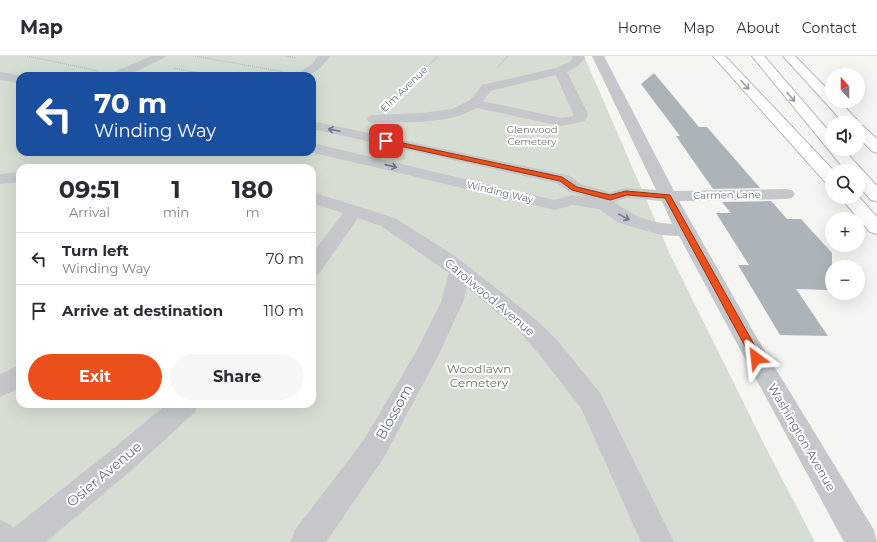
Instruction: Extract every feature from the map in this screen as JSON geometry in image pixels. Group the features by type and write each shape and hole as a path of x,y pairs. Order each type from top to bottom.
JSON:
{"highway":[{"path":"719,56 825,171"},
{"path":"758,56 825,137"},
{"path":"789,56 845,116"},
{"path":"865,136 877,148"},
{"path":"841,156 849,164"},
{"path":"865,183 877,196"},
{"path":"855,204 877,228"}],"street":[{"path":"126,72 160,56"},
{"path":"306,72 316,66 324,56"},
{"path":"374,119 452,114 468,108 481,97 486,88 560,71 574,64 579,58 578,56"},
{"name":"Washington Avenue","path":"598,56 685,230 862,542"},
{"path":"473,103 561,122 580,118 581,114 560,71"},
{"path":"0,76 16,78"},
{"name":"Winding Way","path":"316,126 562,180 573,194 604,204 626,219 661,230 685,230"},
{"path":"333,153 357,134"},
{"name":"Winding Way","path":"316,149 556,205 573,194 610,198 626,193 668,196"},
{"path":"0,180 16,178"},
{"name":"Carmen Lane","path":"668,196 786,194"},
{"name":"Carolwood Avenue","path":"316,198 388,222 448,261 526,324 548,347 591,401 658,542"},
{"path":"316,263 354,211"},
{"name":"Blossom","path":"307,542 374,450 425,358 452,302 460,271"},
{"path":"0,386 16,378"},
{"name":"Osier Avenue","path":"21,542 124,458 181,408"},
{"path":"0,536 3,542"}],"path":[{"path":"27,56 99,72"},
{"path":"196,56 279,72"},
{"name":"Elm Avenue","path":"374,119 438,56"},
{"path":"145,63 193,72"}],"green space":[{"name":"Woodlawn Cemetery","path":"0,56 584,56 669,252 765,446 815,542 0,542"}],"building":[{"path":"654,73 699,127 707,127 760,188 713,189 676,136 680,136 641,84"},
{"path":"771,201 787,219 801,219 825,245 825,252 832,253 832,260 825,260 825,290 796,289 828,336 780,335 738,265 749,265 716,213 731,213 722,202"}],"route":[{"path":"386,141 562,180 575,188 610,198 626,193 668,196 756,358"}],"park label":[{"name":"Glenwood Cemetery","path":"532,134"}]}
